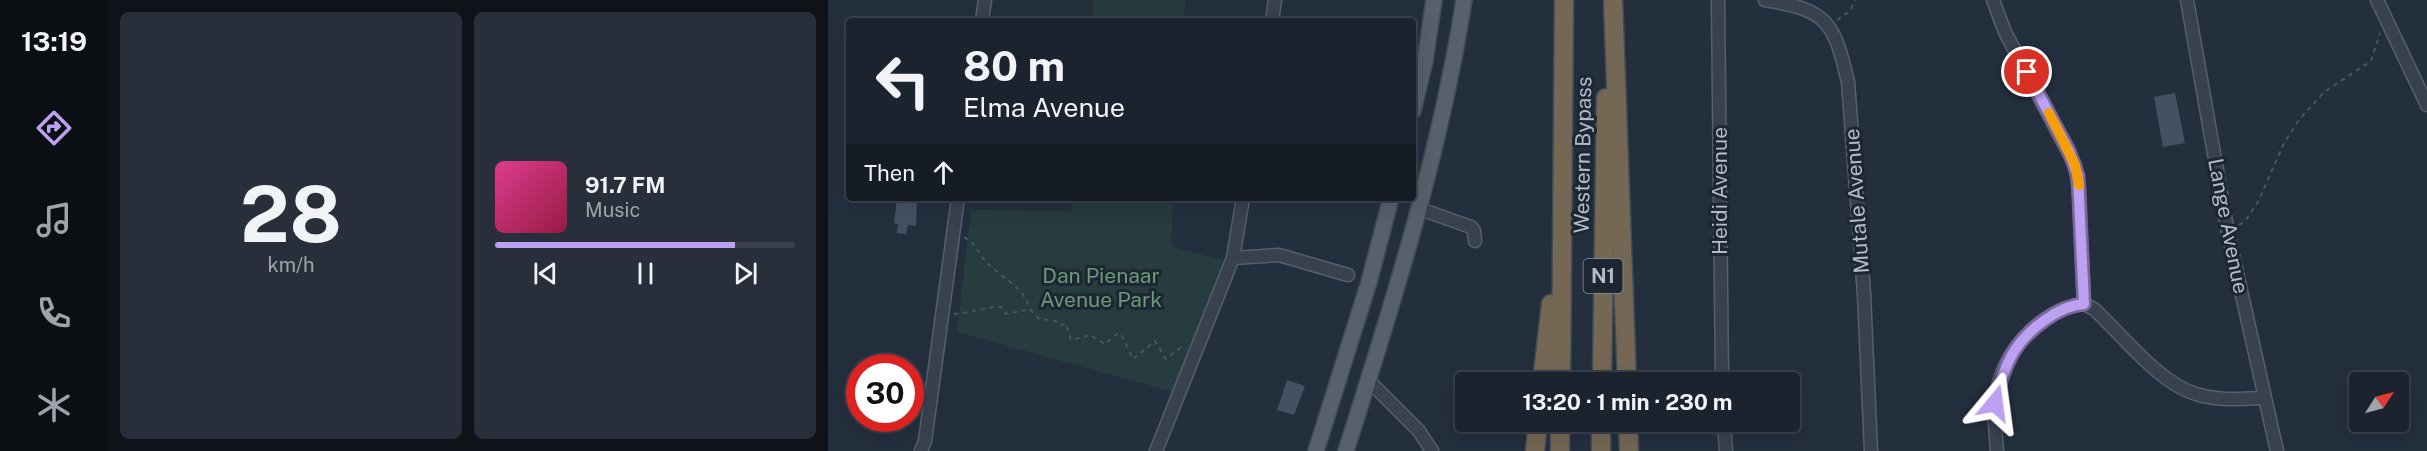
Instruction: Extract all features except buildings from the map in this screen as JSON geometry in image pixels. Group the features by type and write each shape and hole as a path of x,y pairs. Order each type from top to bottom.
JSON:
{"highway":[{"name":"Western Bypass","path":"1561,372 1564,0"},
{"name":"Western Bypass","path":"1602,372 1607,0"},
{"path":"1613,0 1627,372"},
{"path":"1543,372 1562,198"},
{"path":"1535,451 1537,432"},
{"path":"1560,432 1560,451"},
{"path":"1601,432 1601,451"},
{"path":"1628,432 1629,451"}],"main road":[{"path":"1416,98 1425,61 1434,0"},
{"path":"1346,451 1420,209 1456,53 1464,0"},
{"path":"1316,451 1370,282 1390,201"}],"street":[{"path":"982,18 985,0"},
{"path":"1272,18 1275,0"},
{"name":"Heidi Avenue","path":"1718,0 1722,372"},
{"name":"Mutale Avenue","path":"1766,0 1807,8 1820,16 1828,26 1842,57 1848,82 1864,294 1871,451"},
{"path":"1992,0 2004,32 2075,165 2079,189 2084,304"},
{"name":"Lange Avenue","path":"2187,0 2228,233 2277,451"},
{"path":"2377,0 2427,105"},
{"path":"921,451 925,441 958,201"},
{"path":"1156,451 1233,258 1242,201"},
{"path":"1420,209 1471,227 1475,241"},
{"path":"1233,258 1279,255 1348,275"},
{"path":"2084,304 2099,314 2174,384 2196,394 2222,399 2264,398"},
{"path":"1997,451 1995,403 2001,380 2016,345 2052,315 2084,304"},
{"path":"1368,380 1419,431 1432,451"},
{"path":"1725,432 1726,451"}],"path":[{"path":"1828,26 1850,11 1855,0"},
{"path":"2228,233 2245,221 2258,202 2280,151 2299,120 2324,92 2371,61 2378,37 2382,30 2389,26"},
{"path":"954,231 977,247 982,257 1026,298 1030,309 1039,319 1056,321 1060,325 1066,324 1071,340 1090,335 1105,344 1117,334 1121,334 1127,351 1133,359 1155,341 1166,359 1180,348 1197,353"},
{"path":"942,314 967,313 982,307 1001,307 1006,314 1030,309"}],"green space":[{"path":"1094,0 1185,0 1184,18 1092,18"},
{"name":"Dan Pienaar Avenue Park","path":"1073,201 1173,201 1171,246 1235,264 1181,394 957,332 971,210 1071,211"}],"slow traffic":[{"path":"2049,113 2075,165 2079,185"}],"route":[{"path":"1995,403 2010,357 2024,336 2052,315 2084,304 2078,176 2069,151 2027,72"}]}
